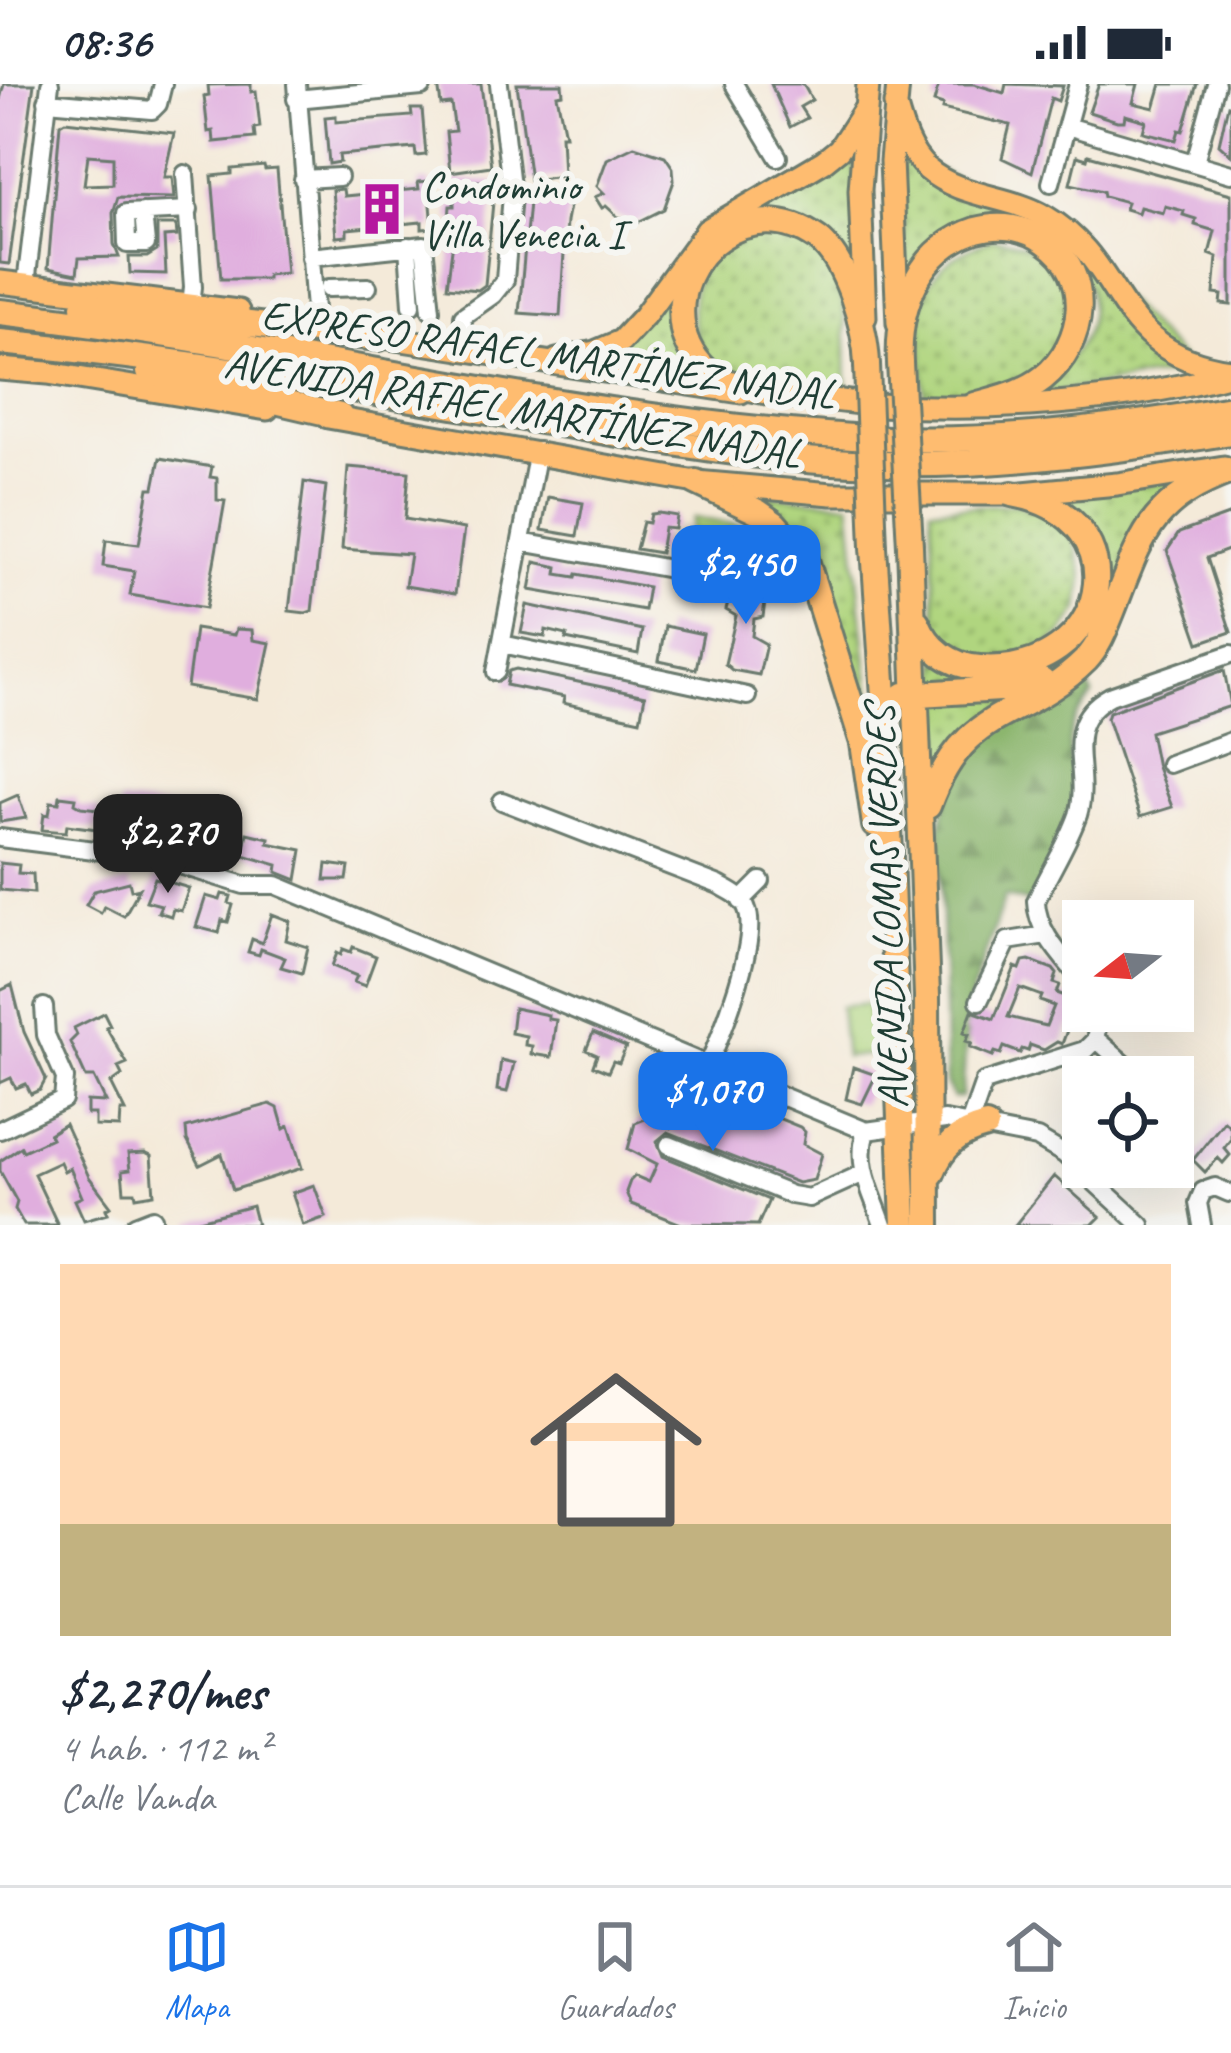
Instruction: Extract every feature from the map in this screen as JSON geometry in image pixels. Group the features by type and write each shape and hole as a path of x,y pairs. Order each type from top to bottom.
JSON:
{"highway":[{"path":"791,396 721,380 702,367 690,350 682,324 682,294 690,268 718,238 742,227 776,223 820,240 845,276 867,358"},
{"path":"898,330 924,264 952,240 998,226 1034,235 1059,252 1080,297 1070,344 1043,378 975,405"},
{"path":"0,312 77,305 380,338"},
{"name":"EXPRESO RAFAEL MARTÍNEZ NADAL","path":"0,312 182,336 670,418 854,437 935,439 1050,433 1231,408"},
{"name":"AVENIDA LOMAS VERDES","path":"898,330 919,694 930,1121 928,1225"},
{"name":"EXPRESO RAFAEL MARTÍNEZ NADAL","path":"0,342 85,350 675,444 854,464 1107,453 1231,432"},
{"path":"85,350 153,373 340,416"},
{"name":"AVENIDA LOMAS VERDES","path":"867,358 904,1225"},
{"path":"922,838 938,778 964,741 991,718 1073,671 1097,647 1139,544 1158,514 1193,485 1231,469"},
{"path":"696,482 775,524 812,572 863,743 892,899"},
{"path":"914,615 936,650 973,668 1030,664 1060,650 1080,628 1088,616 1096,580 1088,542 1056,506 1012,494"},
{"path":"884,696 1016,688 1073,671"},
{"path":"928,1186 943,1150 978,1124"}],"main road":[{"name":"AVENIDA LOMAS VERDES","path":"867,358 860,190 868,84"},
{"name":"AVENIDA LOMAS VERDES","path":"897,94 891,161 898,330"},
{"path":"897,94 903,135 931,172 964,190 1046,217 1074,238 1150,338 1180,358 1231,372"},
{"path":"538,363 595,352 630,334 706,230 824,161 839,149 865,109"},
{"name":"AVENIDA RAFAEL MARTÍNEZ NADAL","path":"0,282 316,322 461,352 717,390 880,405 1009,405 1123,393 1231,372"},
{"name":"AVENIDA RAFAEL MARTÍNEZ NADAL","path":"0,369 318,417 340,416 696,482 832,494 1012,494 1231,469"}],"street":[{"path":"26,284 48,92 152,110 163,84"},
{"path":"461,352 467,317 505,280 512,195 499,84"},
{"path":"734,84 778,157"},
{"path":"1051,183 1078,84"},
{"path":"1195,162 1216,84"},
{"path":"316,322 296,92 422,87"},
{"path":"1067,126 1231,174"},
{"path":"185,175 194,287 191,305"},
{"path":"303,179 339,177"},
{"path":"143,212 189,209"},
{"path":"310,257 424,245 430,310"},
{"path":"408,246 412,305"},
{"path":"343,254 338,288 368,286"},
{"path":"496,672 538,451"},
{"path":"520,542 709,576"},
{"path":"502,644 747,696"},
{"path":"1062,955 1036,916 1036,901 1077,817 1084,717 1110,695 1229,662"},
{"path":"1169,764 1231,741"},
{"path":"502,801 718,885 742,901 747,908 749,938 726,1023 708,1065"},
{"path":"0,838 157,858 244,885 276,885 866,1131 930,1121 978,1124 1050,1143 1123,1221"},
{"path":"742,901 761,881"},
{"path":"980,1001 1008,940 1046,935"},
{"path":"0,1130 63,1100 65,1078 46,1035 44,1007"},
{"path":"978,1124 984,1082 1085,1050 1096,1040 1096,1032"},
{"path":"1096,1040 1115,1056"},
{"path":"866,1131 860,1151 883,1225"},
{"path":"669,1145 791,1195 809,1198 837,1189 843,1180 867,1180"},
{"path":"1202,1225 1198,1203 1203,1191 1220,1187 1228,1192"}],"green space":[{"path":"854,147 857,286 847,258 748,213"},
{"path":"904,154 1049,222 1192,370 1011,399 1059,367 1081,342 1091,309 1089,287 1020,226 989,215 958,230 907,283"},
{"path":"760,231 791,236 814,248 829,265 843,310 847,391 744,381 719,369 707,356 694,324 695,288 701,271 720,249"},
{"path":"992,239 1014,242 1049,260 1067,289 1066,326 1046,366 1030,379 986,392 925,397 921,320 931,282 943,266"},
{"path":"682,274 676,299 715,380 591,359"},
{"path":"1188,478 1090,646 1050,675 939,687 938,661 1063,658 1085,639 1095,618 1095,541 1081,515 1061,497"},
{"path":"745,493 850,503 876,753 872,753 842,632 816,562"},
{"path":"1016,504 1041,511 1074,542 1083,577 1079,609 1062,634 1041,650 980,662 950,647 936,624 931,508"},
{"path":"693,518 751,527 746,562 688,553"},
{"path":"1077,684 1087,686 1093,695 1079,713 1069,742 1073,781 1069,817 1032,904 1005,896 969,1002 962,1097 953,1098 946,1083 940,827 949,793 963,759 978,741"},
{"path":"1032,690 935,774 937,699"},
{"path":"868,1004 874,1054 845,1057 840,1007"}],"building":[{"path":"4,84 34,84 9,264 0,263 0,99"},
{"path":"251,84 260,127 254,128 255,138 214,142 213,131 208,132 204,96 209,95 208,85"},
{"path":"438,84 481,84 491,166 450,172 446,132 455,131 451,104 441,105"},
{"path":"517,84 562,84 563,94 557,95 565,135 561,135 563,176 530,180"},
{"path":"771,84 803,84 812,100 800,107 807,118 790,127"},
{"path":"939,84 974,84 1004,93 1006,84 1063,86 1058,101 1051,98 1032,172 1002,158 1010,125 942,109 943,105 934,102"},
{"path":"1099,84 1138,84 1133,103 1154,108 1161,84 1197,84 1176,140 1143,132 1146,121 1125,115 1124,121 1117,121 1089,112"},
{"path":"1231,106 1231,155 1219,144"},
{"path":"411,109 422,109 426,155 416,156 415,148 339,155 340,162 329,164 325,117 336,116 336,122 412,116"},
{"path":"60,124 174,133 164,177 172,177 174,198 118,197 113,213 119,257 79,258 77,274 48,268","holes":["88,155 113,157 113,184 84,185"]},
{"path":"634,146 665,156 674,181 664,209 638,222 602,208 595,197 604,193 597,186 607,159"},
{"path":"1088,155 1231,194 1231,305 1221,304 1222,295 1214,294 1217,257 1209,254 1215,231 1195,225 1196,219 1183,215 1184,211 1165,206 1163,213 1140,207 1138,213 1125,209 1127,202 1104,196 1103,191 1070,184 1077,156 1087,159"},
{"path":"264,166 265,170 277,169 286,273 267,275 267,279 221,279 212,176"},
{"path":"454,180 495,182 485,285 478,290 447,287 456,219 449,219"},
{"name":"Condominio Villa Venecia I","path":"429,181 433,228 422,229 422,222 347,229 347,236 336,237 332,190 343,189 344,196 419,189 418,182"},
{"path":"530,191 571,196 560,316 519,313"},
{"path":"157,225 176,225 177,236 164,237 166,274 130,273 129,257 147,257 157,251"},
{"path":"160,458 212,467 217,500 225,501 206,608 130,595 134,571 103,566 106,540 139,544"},
{"path":"348,467 409,472 405,519 464,529 455,594 405,586 410,554 342,549"},
{"path":"304,482 326,486 312,611 306,613 289,611"},
{"path":"548,497 583,503 577,536 542,530"},
{"path":"651,514 677,516 675,529 664,528 660,553 636,549 643,522 649,523"},
{"path":"1231,514 1231,549 1207,558 1231,632 1199,643 1167,551 1179,533"},
{"path":"535,562 558,567 557,574 648,587 644,610 530,590"},
{"path":"734,579 767,585 763,617 754,619 752,636 766,644 759,675 725,664 736,616 726,610"},
{"path":"527,605 642,630 638,654 566,639 567,635 546,630 545,637 521,633"},
{"path":"665,626 703,634 696,669 659,661"},
{"path":"195,629 234,635 236,629 252,630 253,640 270,643 258,699 187,687"},
{"path":"1224,670 1231,706 1150,732 1172,807 1140,817 1107,718 1109,712"},
{"path":"509,671 645,696 640,720 506,685"},
{"path":"18,795 26,818 0,822 0,803"},
{"path":"60,796 99,809 97,829 67,825 66,832 42,830 44,814 49,815 51,802 59,803"},
{"path":"120,802 200,810 196,844 162,840 161,846 115,834"},
{"path":"216,826 229,829 227,838 245,842 247,833 302,850 297,880 277,872 278,865 212,846"},
{"path":"0,863 19,865 18,873 33,874 34,893 0,890"},
{"path":"327,864 349,867 347,880 325,880"},
{"path":"155,878 189,888 181,911 173,909 171,916 158,912 161,905 146,901"},
{"path":"129,882 131,890 140,888 124,916 104,906 101,913 86,905 94,891"},
{"path":"222,894 231,896 233,905 228,922 222,920 219,933 196,927 206,896 220,900"},
{"path":"272,914 290,921 286,940 308,947 302,973 281,967 285,958 261,949 259,955 248,952 252,939 262,943"},
{"path":"353,947 376,956 365,986 354,982 357,976 332,966 337,953 351,952"},
{"path":"1029,960 1057,974 1054,983 1060,985 1062,1032 1066,1032 1062,1044 1044,1050 1030,1045 1020,1053 1004,1047 993,1056 970,1047 969,1034 964,1032 972,1011 994,1019 1015,967 1020,969","holes":["1020,988 1042,996 1040,1001 1054,1006 1046,1026 1008,1017"]},
{"path":"12,985 24,1032 46,1079 31,1094 26,1084 16,1088 11,1078 0,1083 0,991"},
{"path":"514,1008 556,1020 551,1057 531,1054 526,1036 511,1033"},
{"path":"104,1013 110,1025 106,1027 127,1063 118,1067 122,1075 111,1083 125,1111 120,1111 119,1127 95,1126 95,1114 87,1114 87,1101 106,1102 94,1077 86,1077 70,1042 77,1035 74,1028"},
{"path":"593,1033 626,1047 619,1063 613,1061 608,1072 593,1066 597,1055 586,1050"},
{"path":"501,1060 514,1063 507,1092 497,1090"},
{"path":"853,1067 876,1075 862,1104 846,1099"},
{"path":"651,1069 800,1127 805,1132 803,1144 822,1154 814,1180 798,1183 668,1132 657,1141 663,1156 769,1200 758,1225 681,1224 631,1204 626,1192 630,1181 635,1176 649,1182 657,1164 628,1149 635,1123 647,1118 669,1127 654,1097 642,1092"},
{"path":"270,1104 278,1108 284,1129 289,1126 302,1168 233,1190 222,1154 200,1165 186,1128"},
{"path":"1224,1121 1231,1127 1231,1139 1224,1148 1230,1155 1223,1163 1218,1158 1205,1172 1194,1159"},
{"path":"65,1124 89,1177 111,1206 108,1213 84,1220 75,1200 82,1197 70,1168 64,1171 60,1162 34,1174 58,1225 24,1225 0,1161 21,1147 23,1151 51,1138 49,1134"},
{"path":"128,1154 151,1156 154,1194 136,1197 135,1192 124,1192 122,1171 130,1170"},
{"path":"1054,1176 1062,1188 1100,1217 1092,1225 1015,1225"},
{"path":"314,1185 326,1217 303,1225 292,1193"},
{"path":"252,1206 257,1225 192,1225 192,1222"}],"place":[{"name":"Condominio Villa Venecia I","path":"382,209"}]}
